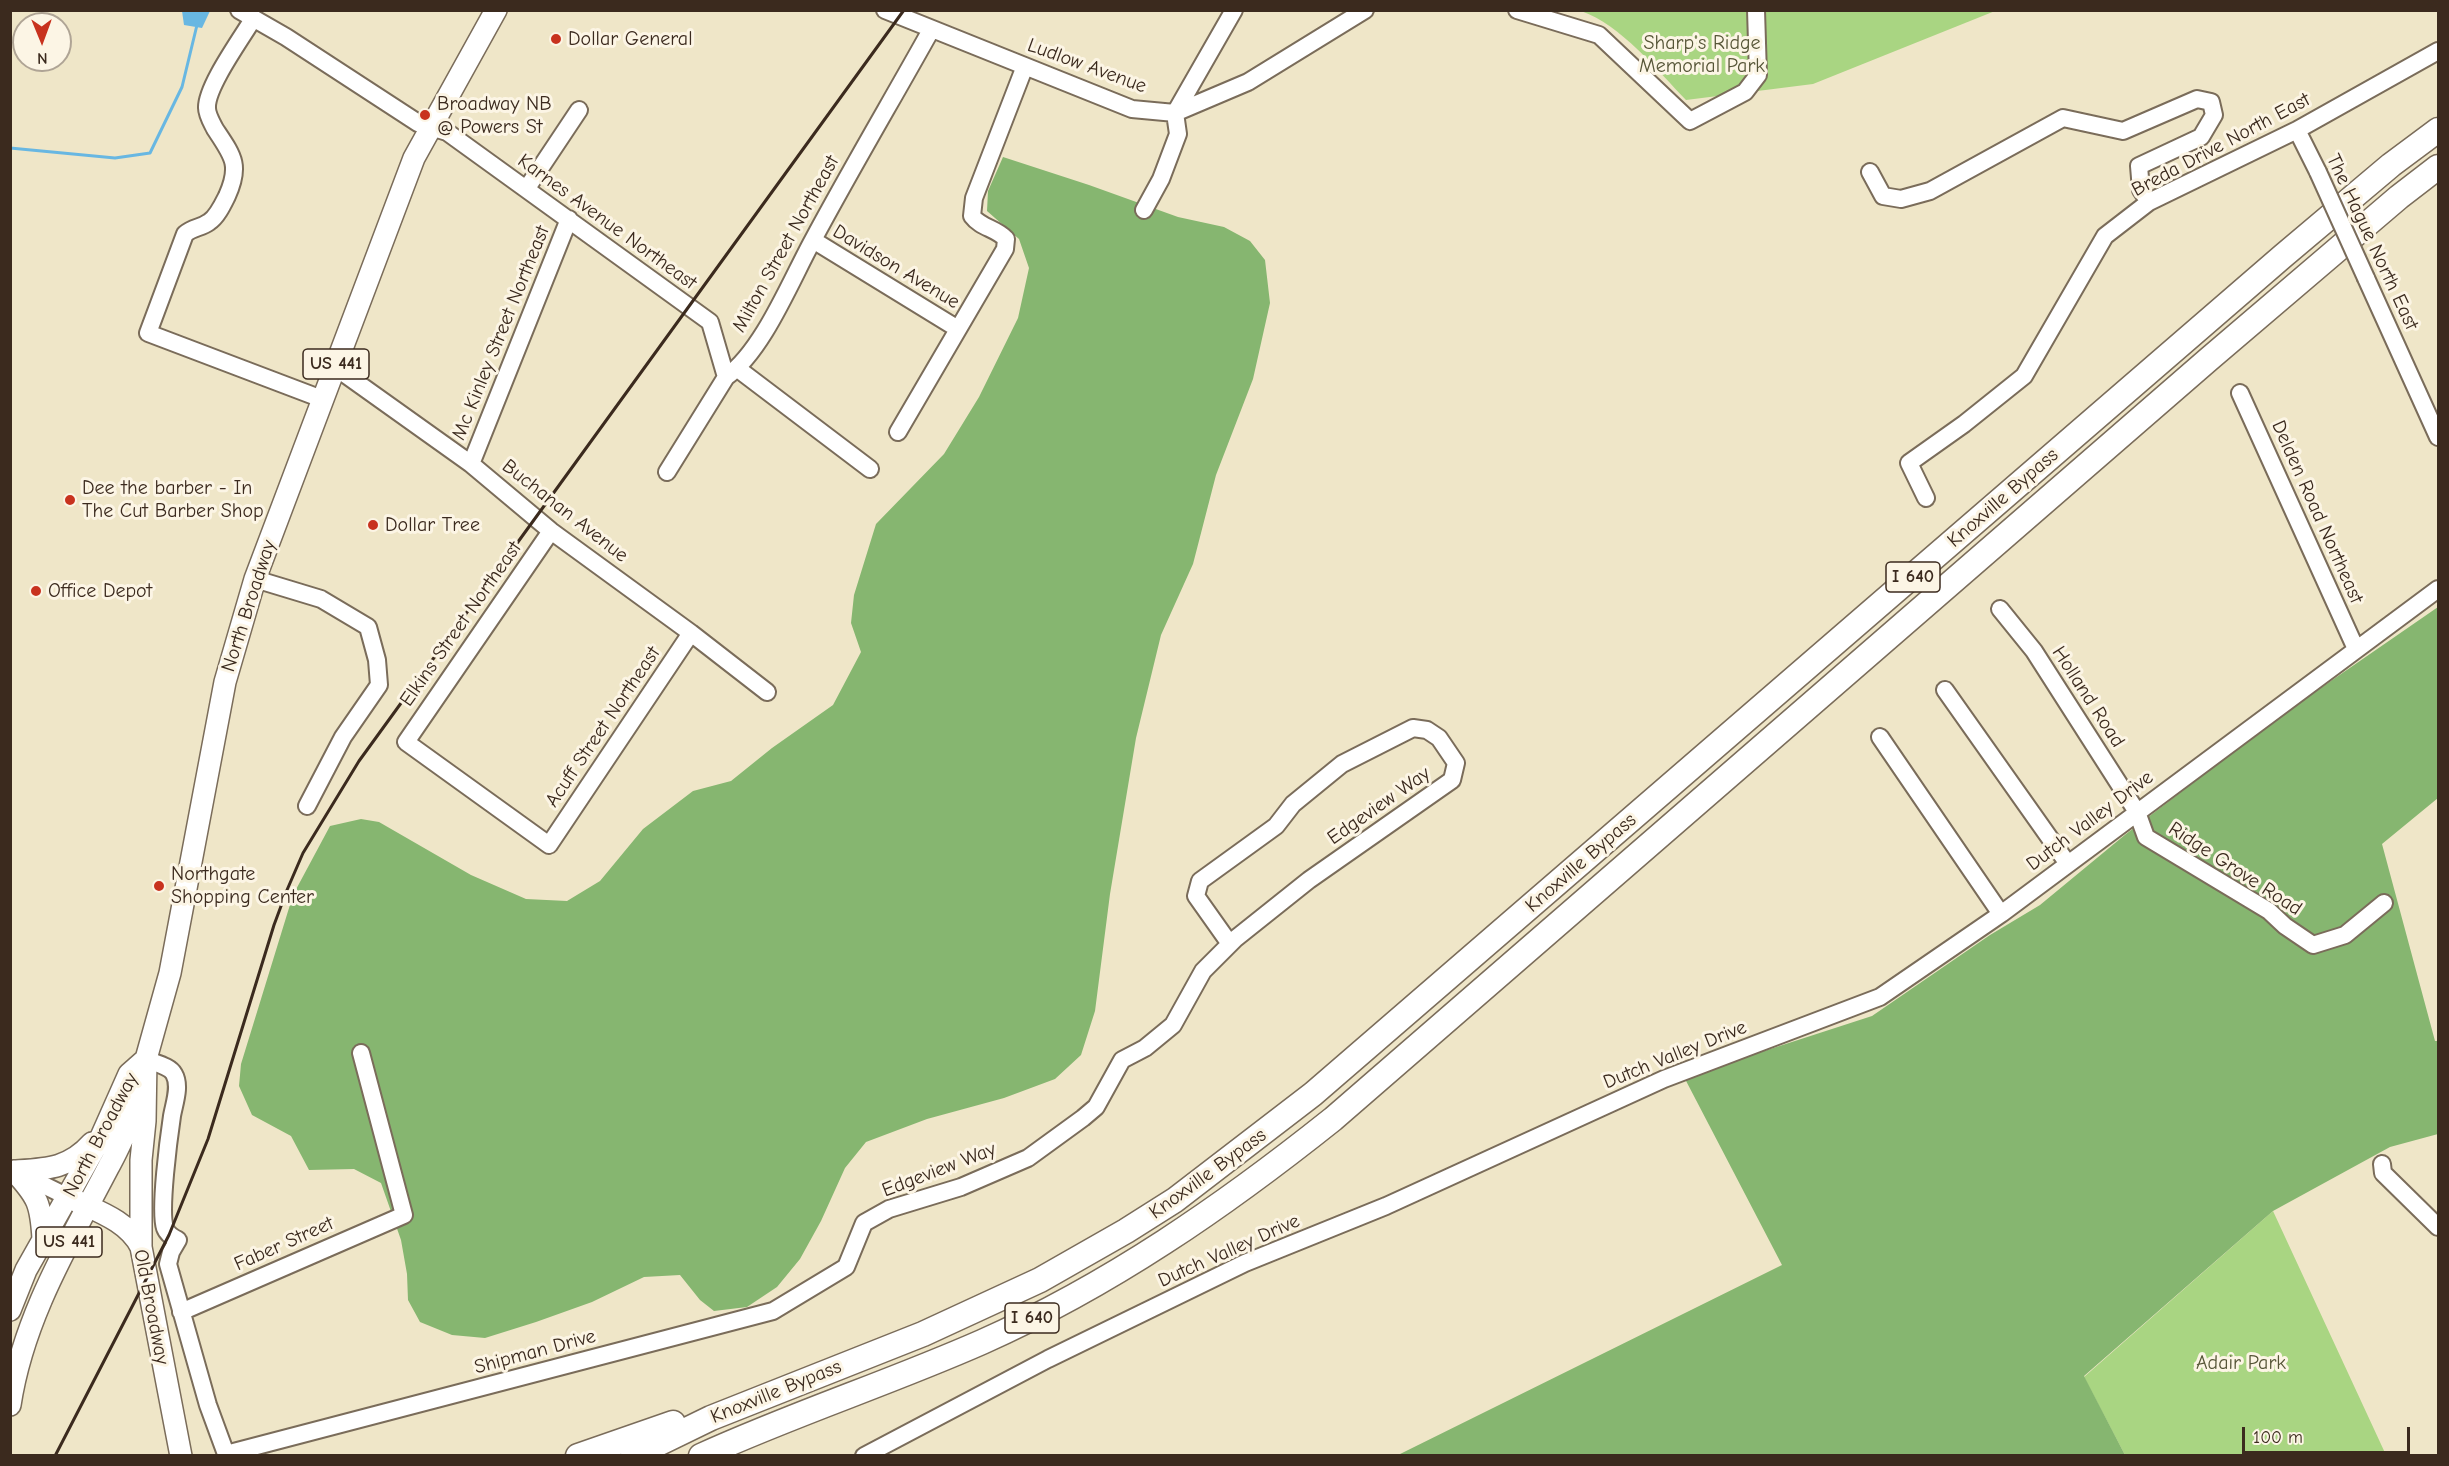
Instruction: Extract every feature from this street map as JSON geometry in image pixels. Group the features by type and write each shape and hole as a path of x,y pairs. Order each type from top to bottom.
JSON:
{"highway":[{"name":"Knoxville Bypass","path":"633,1455 761,1396 923,1334 996,1301 1118,1236 1201,1182 1313,1094 2265,272 2391,165 2439,130"},
{"name":"Knoxville Bypass","path":"701,1455 1010,1329 1145,1255 1258,1177 1342,1111 2328,256 2398,197 2439,167"},
{"path":"733,1455 930,1377 1029,1333 1091,1301 1161,1260 1222,1219 1258,1177"},
{"path":"578,1455 636,1434 761,1396"}],"main road":[{"name":"North Broadway","path":"10,1406 28,1331 52,1275 111,1164 147,1085 146,1059 170,973 225,681 255,579 414,159 430,126 496,10"},
{"name":"North Broadway","path":"10,1310 26,1270 104,1129 129,1074 146,1059"},
{"path":"141,1247 141,1160 147,1085"},
{"path":"12,1170 47,1169 66,1164 81,1156 104,1129"},
{"path":"12,1170 33,1191 39,1204 43,1239"},
{"name":"Old Broadway","path":"68,1197 124,1226 141,1247 181,1455"}],"street":[{"name":"Ludlow Avenue","path":"885,10 1132,109 1175,113 1248,82 1365,10"},
{"path":"1144,210 1161,179 1178,134 1175,113 1234,10"},
{"path":"1517,10 1599,35 1690,121 1745,92 1758,75 1756,10"},
{"name":"Karnes Avenue Northeast","path":"246,15 286,37 418,123 447,132 710,321 732,373"},
{"path":"246,15 210,92 207,109 211,122 233,159 235,178 224,202 209,222 192,228 185,234 148,333 322,399"},
{"name":"Milton Street Northeast","path":"667,472 732,373 771,320 813,240 932,30"},
{"name":"Breda Drive North East","path":"1926,498 1909,463 1964,424 2024,376 2105,236 2149,202 2297,130 2439,51"},
{"path":"898,432 1005,249 1006,239 998,231 978,224 972,216 974,198 1025,66"},
{"path":"1870,172 1883,196 1901,199 1930,190 2063,118 2122,131 2197,99 2211,102 2214,115 2200,137 2139,166 2141,190 2149,202"},
{"path":"526,188 579,110"},
{"name":"The Hague North East","path":"2297,130 2439,437"},
{"name":"Mc Kinley Street Northeast","path":"471,464 569,219"},
{"name":"Davidson Avenue","path":"813,240 958,329"},
{"name":"Buchanan Avenue","path":"335,367 471,464 551,531 691,633 767,692"},
{"path":"732,373 870,469"},
{"name":"Delden Road Northeast","path":"2240,393 2356,649"},
{"name":"Elkins Street Northeast","path":"549,845 406,742 551,531"},
{"path":"255,579 321,599 368,627 378,660 379,685 343,737 307,806"},
{"name":"Dutch Valley Drive","path":"864,1455 1048,1359 1245,1263 1386,1206 1664,1078 1880,997 2001,914 2439,589"},
{"name":"Holland Road","path":"2000,609 2034,651 2137,812"},
{"name":"Acuff Street Northeast","path":"549,845 691,633"},
{"path":"1945,690 2068,864"},
{"name":"Edgeview Way","path":"846,1267 864,1223 889,1209 961,1187 1028,1158 1096,1107 1122,1060 1145,1048 1173,1025 1203,971 1230,944 1309,880 1452,780 1456,763 1439,738 1427,730 1413,728 1342,764 1293,804 1276,826 1200,881 1196,896 1230,944"},
{"path":"1880,736 2001,914"},
{"name":"Ridge Grove Road","path":"2137,812 2146,837 2269,911 2285,926 2313,945 2345,935 2384,903"},
{"name":"Faber Street","path":"181,1312 404,1215 361,1053"},
{"path":"146,1059 170,1070 177,1084 168,1143 163,1215 165,1228 178,1240 171,1252 168,1264 208,1406 226,1454"},
{"path":"2382,1164 2383,1173 2439,1227"},
{"path":"12,1170 68,1197"},
{"name":"Shipman Drive","path":"226,1454 773,1311 846,1267"}],"green space":[{"name":"Sharp's Ridge Memorial Park","path":"1581,11 1995,11 1813,84 1686,100 1624,37"},
{"path":"1003,157 1178,217 1224,227 1250,241 1265,260 1270,303 1253,379 1216,475 1193,564 1161,635 1136,738 1110,894 1095,1011 1081,1055 1055,1079 1004,1098 927,1119 866,1142 845,1168 821,1221 800,1259 777,1287 747,1307 714,1311 700,1300 680,1275 644,1277 592,1302 485,1338 452,1335 420,1322 408,1300 407,1274 401,1240 381,1183 354,1169 309,1170 291,1136 252,1115 239,1086 241,1064 293,895 330,826 361,819 379,822 471,875 526,899 567,901 600,881 643,829 693,791 731,781 772,748 833,705 861,652 851,623 854,595 876,524 944,454 979,397 1018,318 1029,268 1019,239 987,211 988,191"},
{"path":"2438,607 2438,798 2382,844 2435,1041 2438,1041 2438,1134 2390,1147 2273,1211 2084,1376 2125,1455 1396,1456 1782,1265 1684,1077 1872,1016 1990,935 2040,905 2126,834 2286,712"},
{"name":"Adair Park","path":"2273,1211 2386,1455 2125,1455 2084,1377"}],"water":[{"path":"182,11 210,11 202,28 184,25"}],"waterway":[{"path":"10,148 115,158 150,153 182,87 197,25"}],"railway":[{"path":"55,1456 169,1235 208,1139 274,925 303,853 359,761 904,10"}],"place":[{"name":"Dollar General","path":"556,39"},
{"name":"Broadway NB @ Powers St","path":"425,115"},
{"name":"Dee the barber - In The Cut Barber Shop","path":"70,500"},
{"name":"Dollar Tree","path":"373,525"},
{"name":"Office Depot","path":"36,591"},
{"name":"Northgate Shopping Center","path":"159,886"}]}
